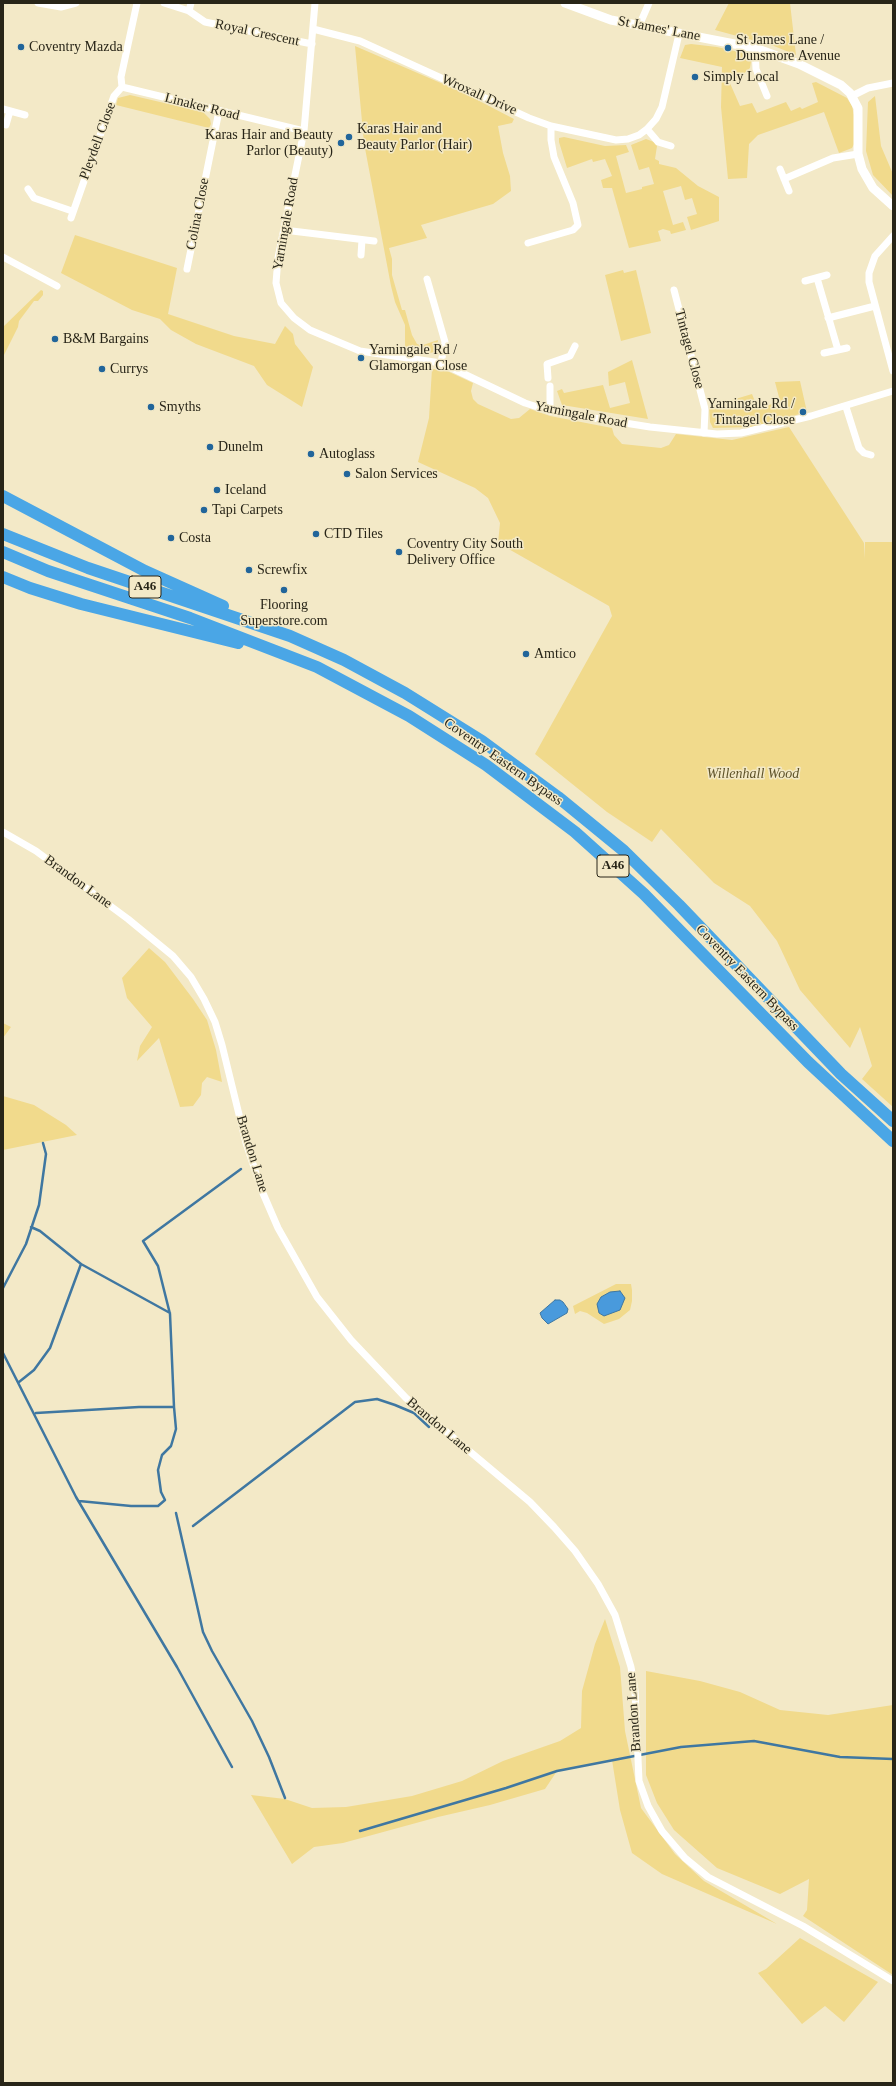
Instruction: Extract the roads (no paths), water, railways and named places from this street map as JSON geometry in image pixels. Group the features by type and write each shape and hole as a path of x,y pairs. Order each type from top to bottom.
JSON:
{"highway":[{"path":"3,496 145,571 290,636"},
{"name":"Coventry Eastern Bypass","path":"3,534 88,568 290,636 344,660 405,693 482,740 558,797 624,852 668,894 841,1074 893,1121"},
{"name":"Coventry Eastern Bypass","path":"3,552 48,571 190,618 316,668 409,716 486,765 575,832 644,894 808,1062 893,1141"},
{"path":"3,577 30,588 82,604 286,655"}],"street":[{"path":"38,3 61,7 76,3"},
{"name":"Pleydell Close","path":"28,189 34,198 71,214 114,96 122,87 121,77 137,3"},
{"name":"Royal Crescent","path":"164,3 189,11 205,22 312,44"},
{"path":"189,11 191,3"},
{"name":"Yarningale Road","path":"316,3 304,132 278,258 277,293 281,303 294,318 310,330 328,339 360,351 441,363 525,403 550,412 633,425 704,433 741,433 846,407 893,391"},
{"name":"St James' Lane","path":"565,3 611,20 755,48 799,64 845,88 852,96"},
{"path":"639,26 649,3"},
{"name":"Wroxall Drive","path":"313,29 360,41 529,118 551,126 616,140 634,138 648,129 656,119 662,107 679,34"},
{"path":"755,48 756,69 767,96"},
{"path":"893,83 868,88 852,96 858,111 858,154 867,179 873,188 893,206"},
{"name":"Linaker Road","path":"122,87 304,132"},
{"path":"6,125 6,110 24,115"},
{"name":"Colina Close","path":"187,269 219,111"},
{"path":"528,243 573,230 578,225 573,203 554,156 550,140 551,126"},
{"path":"648,129 658,142 671,146"},
{"path":"784,179 834,158 858,154"},
{"path":"780,169 789,191"},
{"path":"284,230 374,241"},
{"path":"893,236 875,256 870,265 869,282 893,371"},
{"path":"361,255 362,240"},
{"path":"3,257 58,286"},
{"path":"805,281 827,275"},
{"path":"817,278 838,350"},
{"path":"427,279 444,342 441,363"},
{"name":"Tintagel Close","path":"674,290 705,409 704,433"},
{"path":"828,318 875,306"},
{"path":"548,378 547,364 570,356 574,346"},
{"path":"824,353 847,348"},
{"path":"550,386 550,412"},
{"path":"846,407 859,448 864,453 871,455"},
{"name":"Brandon Lane","path":"3,832 36,851 128,918 173,956 191,977 204,999 222,1045 246,1143 262,1191 278,1228 317,1297 351,1340 406,1398 530,1502 575,1551 598,1584 615,1615 631,1667 635,1690 639,1781 648,1806 662,1832 684,1858 708,1877 724,1887 803,1926 893,1981"}],"water":[{"path":"620,1291 625,1298 620,1310 604,1316 599,1313 597,1304 601,1297 610,1292"},
{"path":"555,1300 560,1300 563,1302 568,1309 567,1313 548,1324 542,1318 540,1313"}],"waterway":[{"path":"3,1288 26,1244 39,1205 46,1154 43,1143"},
{"path":"79,1501 131,1506 158,1506 165,1500 161,1492 158,1470 162,1455 171,1446 176,1429 170,1314 158,1266 143,1241 241,1169"},
{"path":"31,1227 40,1231 81,1264 170,1313"},
{"path":"19,1382 34,1370 50,1348 81,1264"},
{"path":"3,1353 76,1497 177,1667 232,1767"},
{"path":"193,1526 355,1402 377,1399 395,1405 414,1413 429,1427"},
{"path":"36,1413 139,1407 174,1407"},
{"path":"176,1513 203,1632 212,1651 252,1721 269,1757 285,1798"},
{"path":"360,1831 506,1788 557,1771 681,1747 754,1741 840,1757 893,1759"}],"place":[{"name":"Coventry Mazda","path":"21,47"},
{"name":"St James Lane / Dunsmore Avenue","path":"728,48"},
{"name":"Simply Local","path":"695,77"},
{"name":"Karas Hair and Beauty Parlor (Hair)","path":"349,137"},
{"name":"Karas Hair and Beauty Parlor (Beauty)","path":"341,143"},
{"name":"B&M Bargains","path":"55,339"},
{"name":"Yarningale Rd / Glamorgan Close","path":"361,358"},
{"name":"Currys","path":"102,369"},
{"name":"Smyths","path":"151,407"},
{"name":"Yarningale Rd / Tintagel Close","path":"803,412"},
{"name":"Dunelm","path":"210,447"},
{"name":"Autoglass","path":"311,454"},
{"name":"Salon Services","path":"347,474"},
{"name":"Iceland","path":"217,490"},
{"name":"Tapi Carpets","path":"204,510"},
{"name":"CTD Tiles","path":"316,534"},
{"name":"Costa","path":"171,538"},
{"name":"Coventry City South Delivery Office","path":"399,552"},
{"name":"Screwfix","path":"249,570"},
{"name":"Flooring Superstore.com","path":"284,590"},
{"name":"Amtico","path":"526,654"}],"park label":[{"name":"Willenhall Wood","path":"753,774"}]}
